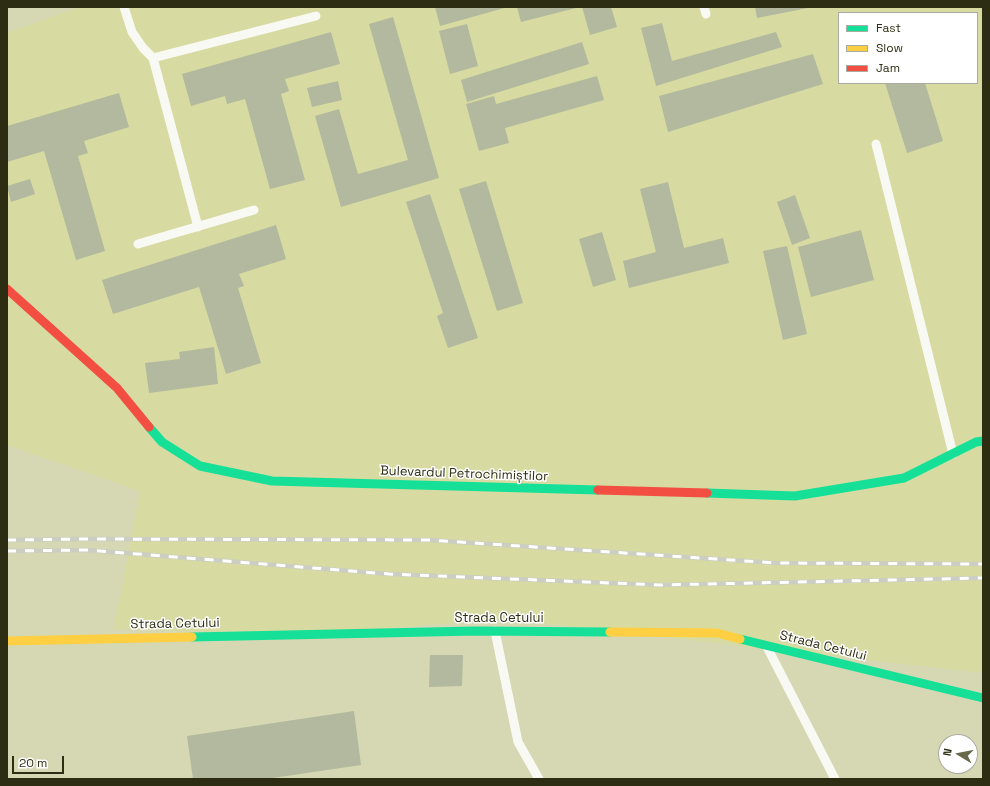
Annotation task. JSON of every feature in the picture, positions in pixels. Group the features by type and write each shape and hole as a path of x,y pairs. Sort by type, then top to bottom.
{"street":[{"name":"Bulevardul Petrochimiștilor","path":"7,289 117,388 162,442 200,466 272,481 795,496 904,478 976,442 983,441"},
{"name":"Strada Cetului","path":"7,641 495,631 717,633 983,698"}],"lane":[{"path":"124,7 132,32 143,48 153,58 198,227"},
{"path":"153,58 316,16"},
{"path":"876,144 953,454"},
{"path":"138,244 254,210"},
{"path":"495,631 518,742 539,779"},
{"path":"766,645 835,779"}],"shaded area":[{"path":"80,7 983,7 983,673 503,619 316,634 114,629 140,491 7,445 7,33"}],"building":[{"path":"435,7 508,7 440,26"},
{"path":"517,7 576,7 576,8 521,22"},
{"path":"582,7 611,7 617,27 590,35"},
{"path":"755,7 808,7 808,8 757,18"},
{"path":"393,17 439,178 341,207 315,116 339,109 358,174 408,160 369,24"},
{"path":"662,23 672,61 776,32 782,47 656,86 641,28"},
{"path":"467,24 478,66 450,74 439,31"},
{"path":"331,32 340,64 285,79 289,91 281,94 305,180 270,189 245,99 227,104 225,96 191,106 182,74"},
{"path":"582,42 589,64 467,102 461,80"},
{"path":"813,54 823,84 668,132 659,96"},
{"path":"597,76 604,100 505,128 509,143 479,151 466,104 494,96 496,104"},
{"path":"338,81 342,100 312,107 307,88"},
{"path":"885,84 925,84 943,141 907,153"},
{"path":"119,93 129,127 84,141 88,153 78,156 105,251 76,260 44,151 7,162 7,126"},
{"path":"30,179 35,194 11,202 7,186"},
{"path":"486,181 523,303 497,311 459,189"},
{"path":"668,182 684,248 723,238 729,263 629,288 623,261 656,252 640,189"},
{"path":"430,194 478,338 448,348 437,316 443,313 406,202"},
{"path":"795,195 810,238 792,245 777,202"},
{"path":"276,225 286,259 239,274 244,286 238,288 261,363 226,374 199,287 113,314 102,280"},
{"path":"861,230 874,280 811,297 798,247"},
{"path":"602,232 616,280 593,287 579,239"},
{"path":"787,246 807,334 783,340 763,251"},
{"path":"214,347 218,384 149,393 145,363 180,359 179,352"},
{"path":"430,655 463,655 462,686 429,687"},
{"path":"354,711 361,765 266,779 193,779 187,736"}],"railway":[{"path":"7,540 429,540 776,563 983,564"},
{"path":"7,551 87,550 389,574 661,585 983,578"}],"traffic: fast":[{"path":"149,427 162,442 200,466 272,481 598,490"},
{"path":"707,493 795,496 904,478 976,442 983,441"},
{"path":"192,637 475,631 610,632"},
{"path":"740,639 983,698"}],"traffic: slow":[{"path":"610,632 717,633 740,639"},
{"path":"7,641 192,637"}],"traffic: jam":[{"path":"7,289 117,388 149,427"},
{"path":"598,490 707,493"}]}
